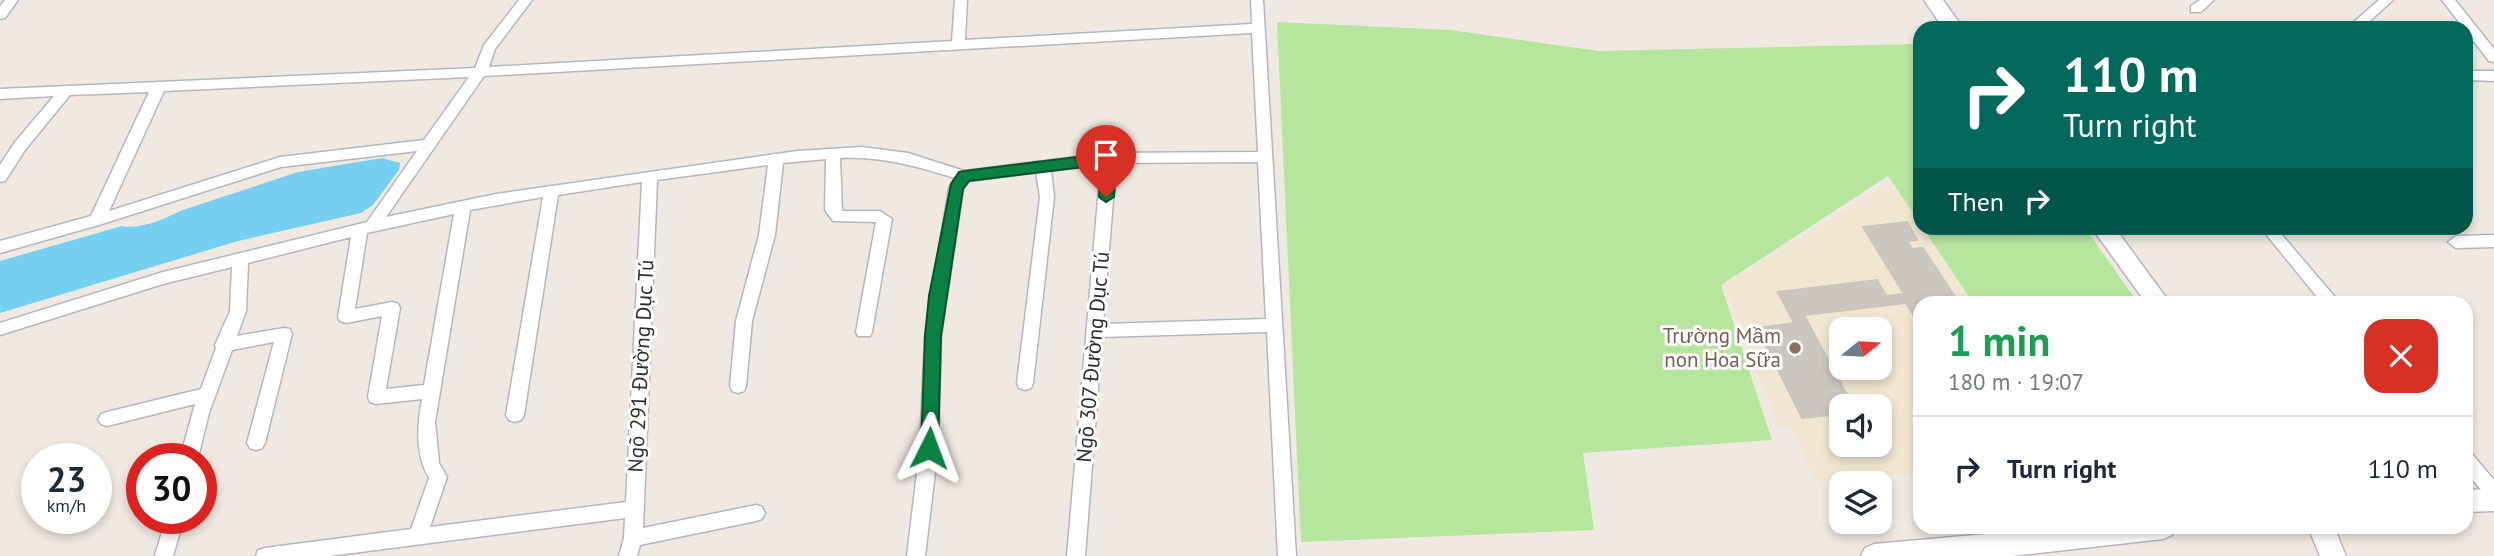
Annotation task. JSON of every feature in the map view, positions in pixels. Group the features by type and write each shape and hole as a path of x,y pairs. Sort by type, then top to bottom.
{"street":[{"path":"0,15 12,0"},
{"path":"430,391 376,397 392,308 346,317 366,228 480,72 489,48 526,0"},
{"path":"958,45 961,0"},
{"path":"1257,0 1287,556"},
{"path":"1933,0 1949,21"},
{"path":"2196,9 2208,0"},
{"path":"2362,21 2387,0"},
{"path":"2448,0 2465,21"},
{"path":"0,94 480,72 1258,28"},
{"path":"2473,32 2494,58"},
{"path":"2473,76 2494,76"},
{"path":"97,220 159,86"},
{"path":"0,177 20,146 66,91"},
{"path":"0,247 97,220 280,162 428,145"},
{"path":"0,329 163,278 366,228 463,206 650,176 776,159 862,152 908,158 964,176 1109,159 1264,157"},
{"path":"833,154 833,211 838,217 880,216 884,219 864,332"},
{"path":"738,386 744,321 767,235 776,159"},
{"name":"Ngõ 307 Đường Dục Tú","path":"1076,556 1109,159"},
{"path":"1025,383 1046,209 1043,166"},
{"name":"Ngõ 291 Đường Dục Tú","path":"630,547 650,176"},
{"path":"916,556 929,448 937,296 956,188 964,176"},
{"path":"515,415 551,191"},
{"path":"417,538 438,477 430,464 426,422 463,206"},
{"path":"2108,235 2154,296"},
{"path":"2274,235 2326,296"},
{"path":"2455,242 2494,241"},
{"path":"193,443 223,345 238,311 240,259"},
{"path":"1095,331 1274,325"},
{"path":"223,345 284,334 256,443"},
{"path":"107,419 207,394"},
{"path":"2473,467 2494,492"},
{"path":"2473,501 2494,500"},
{"path":"265,556 634,509"},
{"path":"630,547 756,513"},
{"path":"164,556 170,534"},
{"path":"1874,556 1972,552 2110,534"},
{"path":"2324,534 2333,556"}],"shaded area":[{"name":"Trường Mầm non Hoa Sữa","path":"1893,180 1913,211 1913,235 1928,235 1967,296 1913,296 1913,473 1892,475 1892,471 1829,471 1829,480 1815,481 1792,428 1780,429 1724,285"}],"green space":[{"path":"1277,22 1450,30 1599,51 1913,44 1913,213 1888,176 1721,285 1772,440 1583,453 1594,530 1301,542"},
{"path":"1928,235 2090,235 2133,296 1968,296"}],"water":[{"path":"382,158 400,163 399,170 373,205 361,213 238,241 0,313 0,261 122,226 152,223 298,172"}],"building":[{"path":"1907,222 1917,240 1907,241 1912,249 1923,248 1954,296 1913,296 1913,314 1906,303 1804,315 1829,361 1829,380 1839,380 1847,394 1829,394 1829,415 1802,418 1757,328 1794,323 1778,292 1877,280 1886,296 1904,294 1863,227"}],"place":[{"name":"Trường Mầm non Hoa Sữa","path":"1795,348"}],"route":[{"path":"929,448 937,296 956,188 964,176 1109,159 1106,197"}]}
